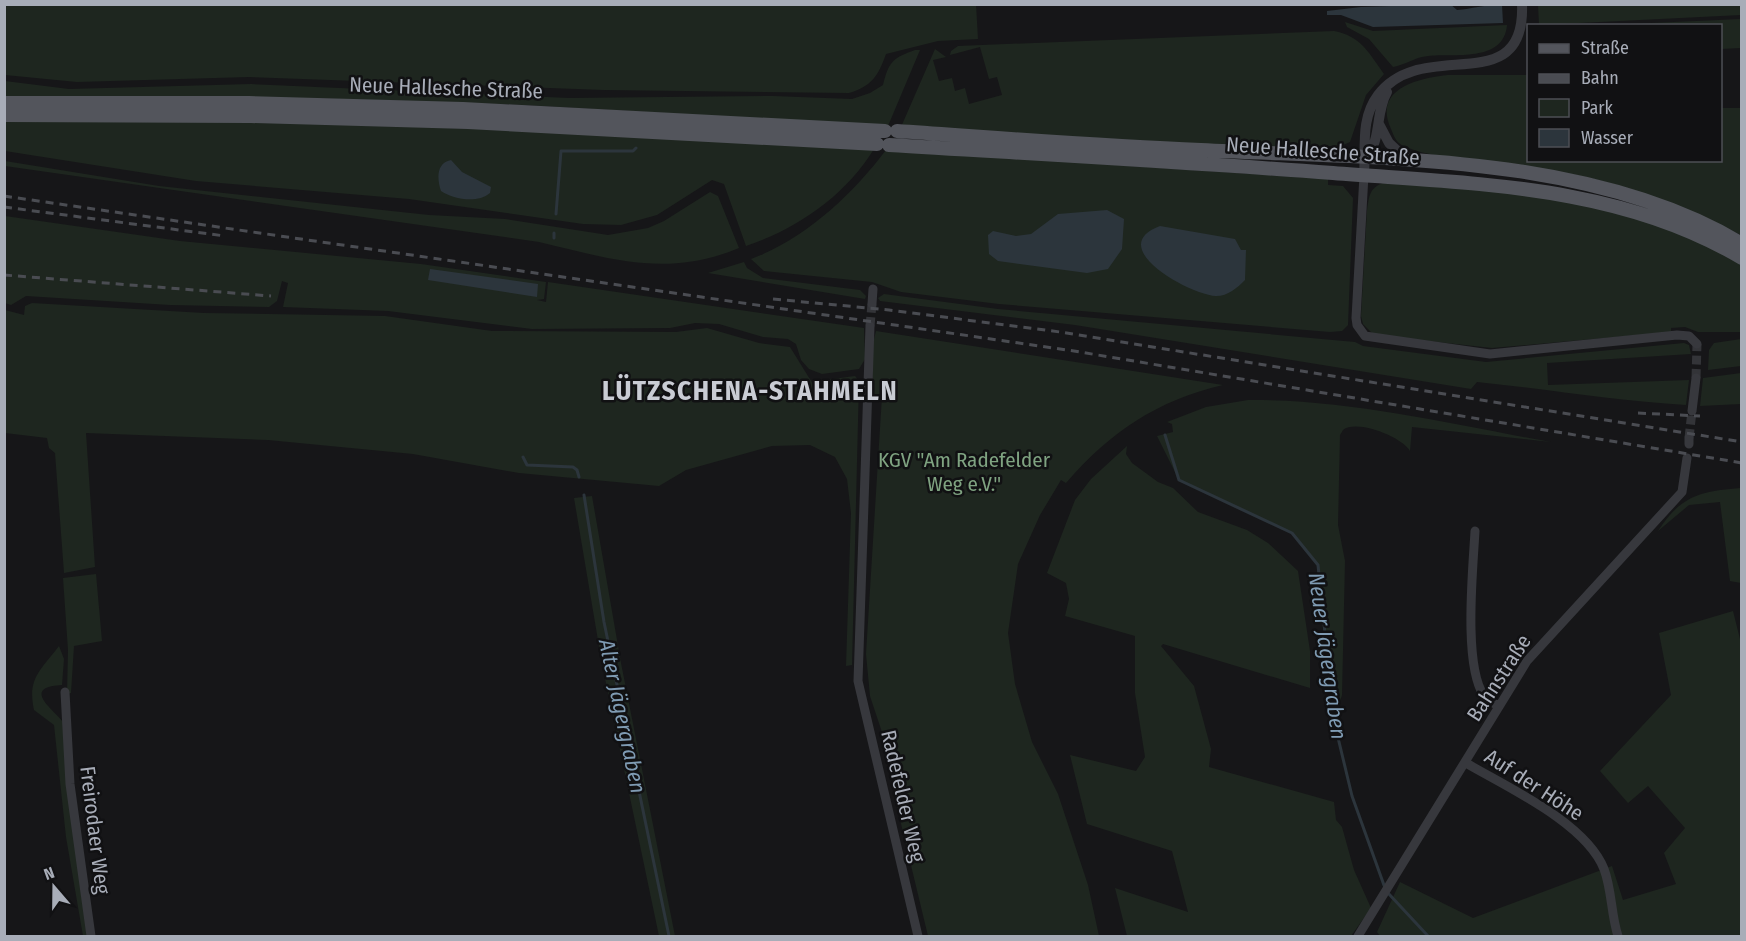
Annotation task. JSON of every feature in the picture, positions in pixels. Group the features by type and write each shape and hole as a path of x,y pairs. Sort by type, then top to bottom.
{"main road":[{"name":"Neue Hallesche Straße","path":"4,103 249,103 463,109 1408,161 1501,169 1581,183 1648,201 1712,226 1742,244"},
{"name":"Neue Hallesche Straße","path":"4,115 250,116 468,122 883,144 1511,186 1576,196 1662,220 1742,258"}],"street":[{"path":"1522,4 1521,34 1517,42 1506,53 1486,62 1416,68 1393,81 1378,96 1371,110 1363,138 1365,158 1356,318 1360,331 1371,339 1490,354 1677,335 1689,336 1697,344"},
{"path":"1365,158 1376,144 1383,99 1393,81"},
{"path":"1379,124 1389,143 1408,161"},
{"path":"872,304 873,289"},
{"name":"Radefelder Weg","path":"870,326 856,663 858,681 918,936"},
{"path":"1692,411 1696,378"},
{"name":"Bahnstraße","path":"1358,936 1392,884 1499,706 1540,645 1682,492 1687,458"},
{"path":"1475,531 1472,594 1476,673 1486,699 1499,706"},
{"name":"Freirodaer Weg","path":"64,692 71,794 91,936"},
{"name":"Auf der Höhe","path":"1466,763 1563,822 1593,850 1604,869 1618,936"}],"green space":[{"path":"976,4 978,39 938,41 886,54 873,79 863,87 849,93 604,90 249,77 77,82 5,75 5,5"},
{"path":"1538,5 1741,5 1741,15 1539,24"},
{"path":"1741,19 1741,48 1722,49 1722,24 1628,24"},
{"path":"1345,22 1373,31 1507,25 1504,37 1487,51 1476,54 1423,57 1393,67 1369,39 1347,27"},
{"path":"1334,31 1358,41 1369,52 1384,74 1366,95 1350,142 1341,146 1324,146 1323,151 901,127 935,49 946,57 933,60 939,81 952,78 955,91 965,88 969,104 1002,95 997,77 989,79 980,47 950,55 951,51 958,46"},
{"path":"915,50 920,50 888,126 524,105 308,98 5,97 5,81 69,89 251,84 569,98 773,96 852,99 870,93 883,85 893,61"},
{"path":"1448,75 1527,75 1527,162 1722,162 1722,108 1741,108 1741,235 1677,206 1612,184 1555,171 1429,154 1401,145 1391,129 1387,115 1388,104 1393,95 1402,88 1425,79"},
{"path":"4,121 262,122 511,130 874,149 849,182 818,209 783,230 746,246 724,184 712,180 657,215 621,225 583,224 409,199 196,181 5,151"},
{"path":"886,150 1328,179 1328,185 1343,186 1353,198 1348,325 1342,331 1330,332 999,304 901,292 872,282 764,271 751,259 790,240 826,214 873,167"},
{"path":"5,161 159,186 429,215 505,219 608,235 648,228 664,221 710,192 718,196 739,248 688,262 639,263 539,242 5,166"},
{"path":"1383,183 1492,189 1557,196 1629,214 1675,231 1741,264 1741,332 1698,332 1685,327 1671,328 1671,332 1492,348 1374,335 1363,324 1361,316 1367,211 1372,190"},
{"path":"5,216 180,241 421,264 546,282 544,299 537,300 546,302 548,282 864,328 865,359 859,369 822,374 809,369 801,360 796,344 788,339 763,337 719,324 695,323 670,328 532,329 388,311 283,307 288,283 282,281 277,301 269,307 170,305 26,296 11,305 5,303"},
{"path":"744,262 747,268 763,278 860,290 866,296 865,299 708,273"},
{"path":"884,294 998,309 1355,342 1363,346 1486,362 1684,343 1689,345 1691,354 1547,363 1548,385 1689,380 1686,405 1477,382 1471,389 1075,325 880,301 878,298"},
{"path":"32,303 204,313 385,316 492,331 676,332 707,328 759,343 790,347 816,389 825,380 855,376 859,381 852,665 846,666 851,513 847,479 835,457 810,445 772,446 686,470 659,486 519,473 413,454 268,440 86,433 95,567 64,573 55,453 49,448 47,438 5,433 5,310 24,315 25,306"},
{"name":"KGV \"Am Radefelder Weg e.V.\"","path":"876,331 1223,385 1199,391 1156,409 1100,448 1066,483 1061,480 1040,515 1018,564 1008,633 1015,684 1032,742 1058,794 1088,885 1099,936 928,936 897,807 883,735 870,696 866,654 882,396 872,398 873,343"},
{"path":"1741,339 1741,366 1708,370 1709,350 1714,343"},
{"path":"1741,373 1741,404 1700,406 1703,378"},
{"path":"1248,400 1362,408 1551,442 1412,427 1410,451 1398,440 1379,431 1358,427 1343,430 1340,435 1338,525 1345,561 1342,695 1334,721 1318,565 1292,533 1179,480 1157,436 1173,432 1172,424 1167,422 1206,407"},
{"path":"1127,446 1126,454 1132,463 1158,482 1173,488 1198,512 1247,530 1268,543 1298,571 1310,651 1310,688 1163,644 1161,646 1194,686 1211,749 1209,767 1334,802 1336,820 1342,827 1354,870 1371,908 1351,936 1127,936 1115,888 1188,912 1172,851 1087,824 1070,755 1136,771 1145,757 1135,693 1135,636 1065,616 1069,599 1066,583 1047,573 1075,500 1091,479"},
{"path":"1742,488 1741,583 1730,581 1720,502 1689,505 1658,531 1684,502 1704,493"},
{"path":"592,496 621,663 675,936 659,936 602,664 574,498"},
{"path":"96,574 102,641 74,646 71,693 67,694 68,650 63,578"},
{"path":"1733,611 1742,647 1741,936 1380,936 1377,932 1400,882 1473,918 1612,866 1623,900 1676,884 1664,853 1685,828 1648,786 1628,803 1600,771 1671,695 1659,633"},
{"path":"59,646 64,659 62,685 43,690 41,694 43,700 63,722 88,936 83,936 66,837 54,725 34,710 32,699 32,690 37,675"}],"water":[{"path":"1450,4 1457,10 1502,5 1503,23 1373,27 1341,15 1327,15 1327,11 1361,7"},
{"path":"451,160 462,172 491,187 490,193 479,198 465,199 441,191 438,177 440,168"},
{"path":"1107,210 1124,219 1122,249 1108,269 1087,273 998,261 989,254 988,235 993,231 1016,236 1031,234 1058,214"},
{"path":"1160,226 1235,239 1241,250 1246,250 1245,280 1228,293 1216,296 1188,288 1172,279 1157,269 1146,257 1141,246 1145,235"},
{"path":"430,269 538,284 537,297 428,280"}],"waterway":[{"name":"Alter Jägergraben","path":"556,214 561,151 633,151 636,148"},
{"name":"Alter Jägergraben","path":"554,233 554,238"},
{"name":"Neuer Jägergraben","path":"1165,435 1179,480 1292,533 1318,565 1334,721 1352,796 1385,888"},
{"name":"Alter Jägergraben","path":"523,457 527,465 573,467 577,470 579,477"},
{"name":"Alter Jägergraben","path":"584,495 604,622 669,936"},
{"name":"Neuer Jägergraben","path":"1388,893 1428,936"}],"tunnel":[{"path":"870,326 872,304"},
{"path":"1696,378 1697,344"},
{"path":"1689,438 1692,411"}],"railway":[{"path":"4,196 1074,351 1742,463"},
{"path":"4,207 225,236"},
{"path":"4,275 271,296"},
{"path":"773,299 889,310 1060,332 1742,442"},
{"path":"1638,413 1700,416"}],"district":[{"name":"LÜTZSCHENA-STAHMELN","path":"750,391"}]}
